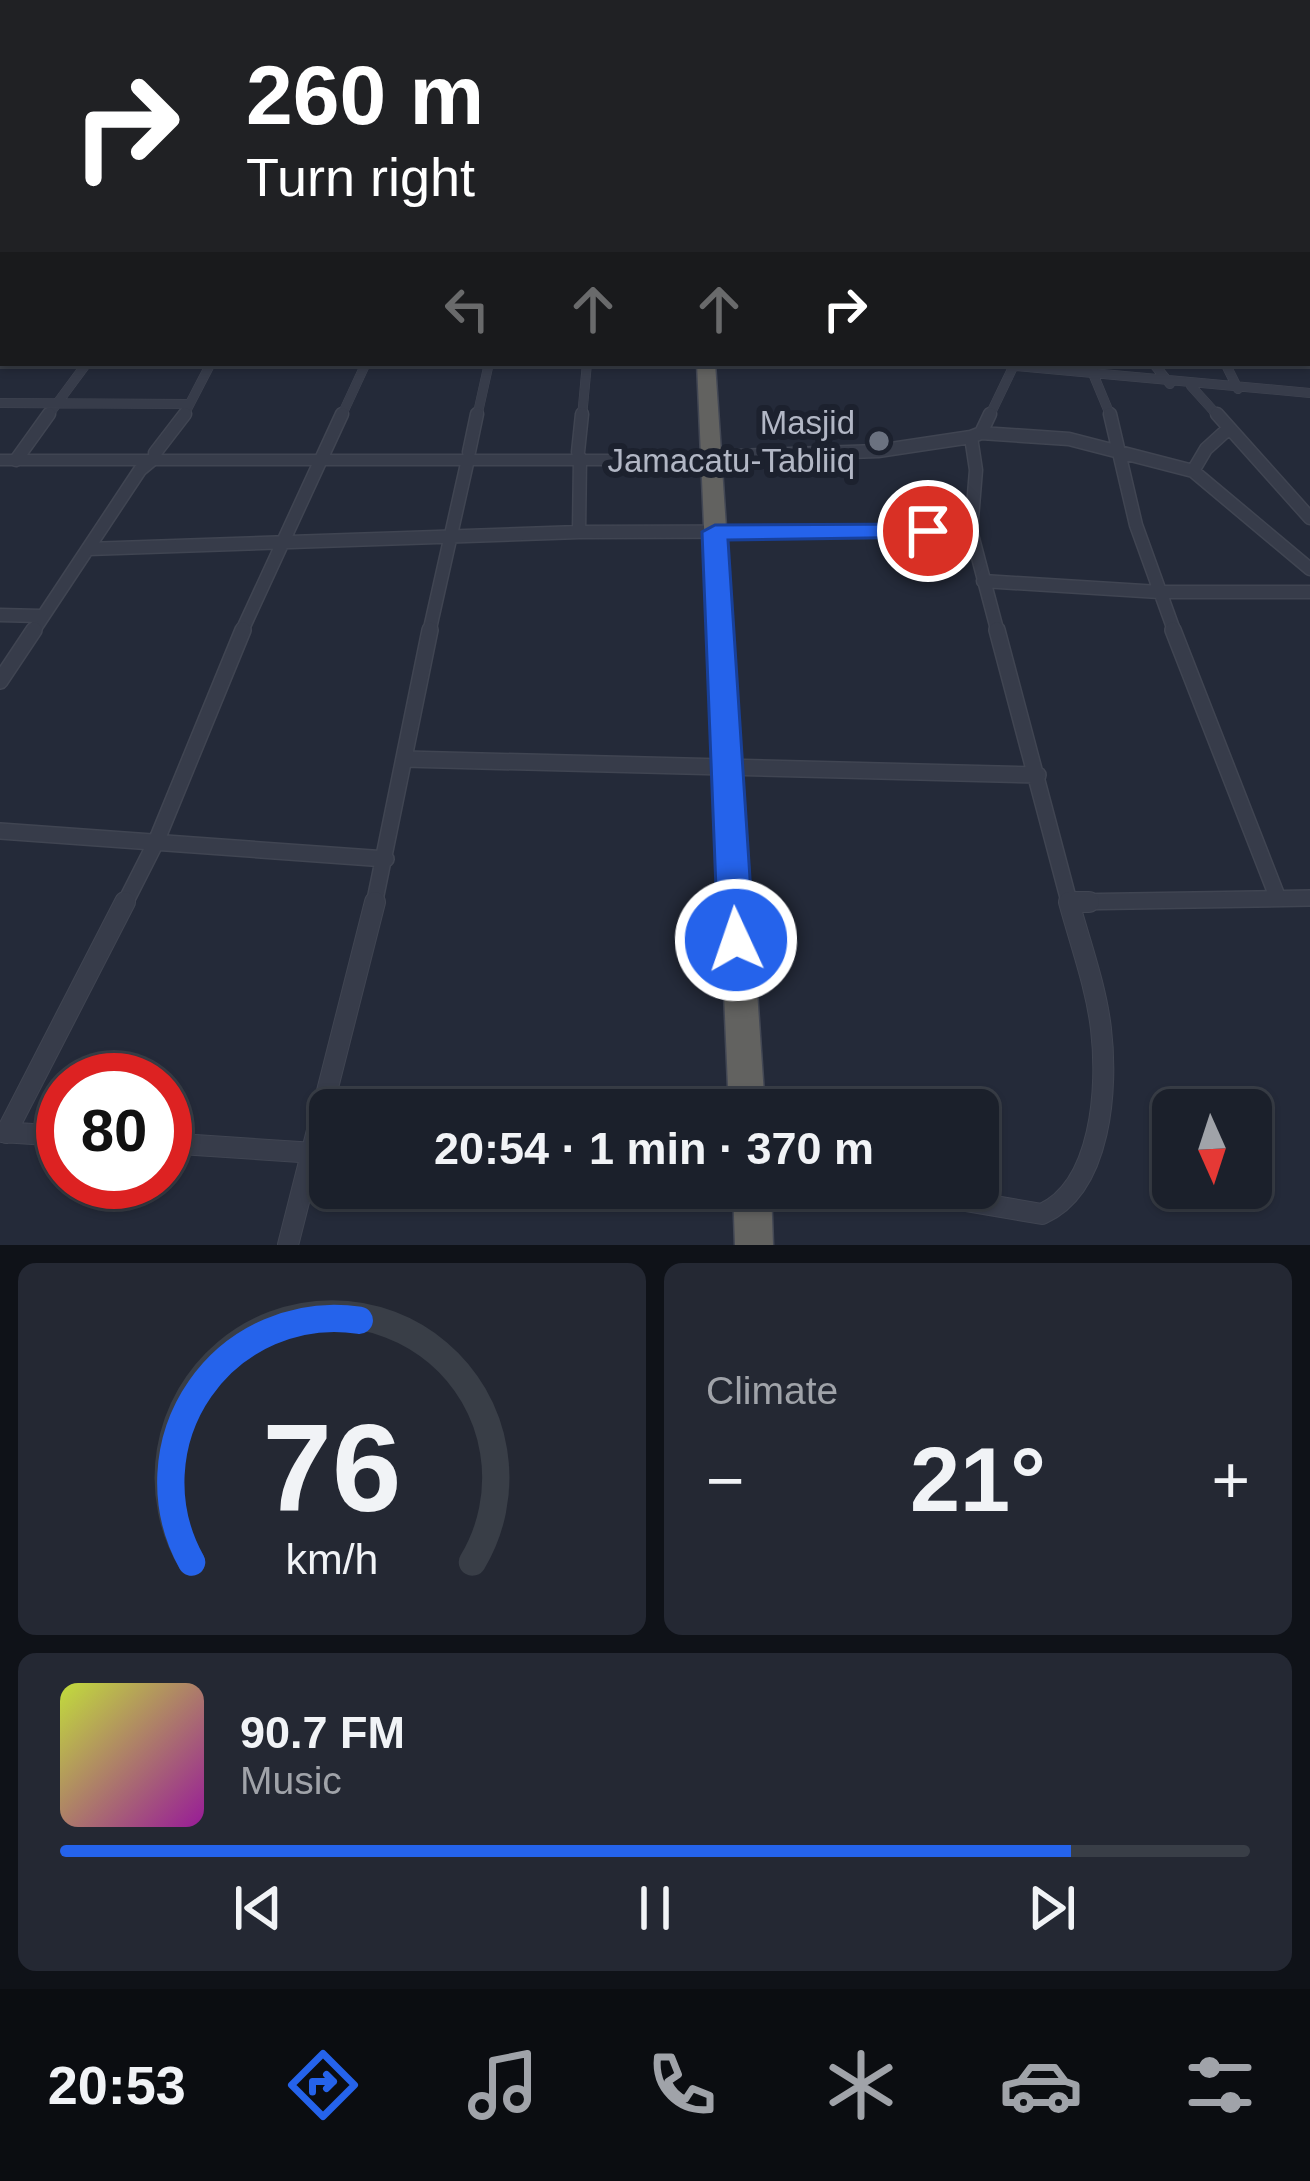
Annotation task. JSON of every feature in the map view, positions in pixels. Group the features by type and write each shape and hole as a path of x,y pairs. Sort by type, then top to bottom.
{"highway":[{"path":"706,366 746,1089"},
{"path":"753,1209 754,1245"}],"street":[{"path":"9,457 58,404 85,366"},
{"path":"0,681 40,616 176,431 210,366"},
{"path":"36,1134 3,1132 156,842 283,540 326,457 365,366"},
{"path":"334,1089 386,859 448,536 488,366"},
{"path":"579,532 587,366"},
{"path":"999,1207 1042,1214 1065,1203 1075,1188 1088,1151 1105,1039 971,531 976,435 1014,366"},
{"path":"1022,366 1310,394"},
{"path":"1156,366 1171,384"},
{"path":"1227,366 1238,389"},
{"path":"1094,376 1116,426 1121,479 1159,592 1276,896"},
{"path":"1191,386 1310,518"},
{"path":"0,403 189,404"},
{"path":"1193,471 1206,449 1228,429"},
{"path":"9,457 708,456 878,451 976,435 1069,439 1193,471 1310,568"},
{"path":"88,549 579,532 971,531"},
{"path":"983,581 1159,592 1310,592"},
{"path":"0,615 40,616"},
{"path":"405,759 1038,776"},
{"path":"0,831 386,859"},
{"path":"1070,902 1310,898"},
{"path":"192,1145 309,1152"},
{"path":"288,1245 309,1185"}],"place":[{"name":"Masjid Jamacatu-Tabliiq","path":"879,441"}],"route":[{"path":"736,940 715,532 928,531"}]}
